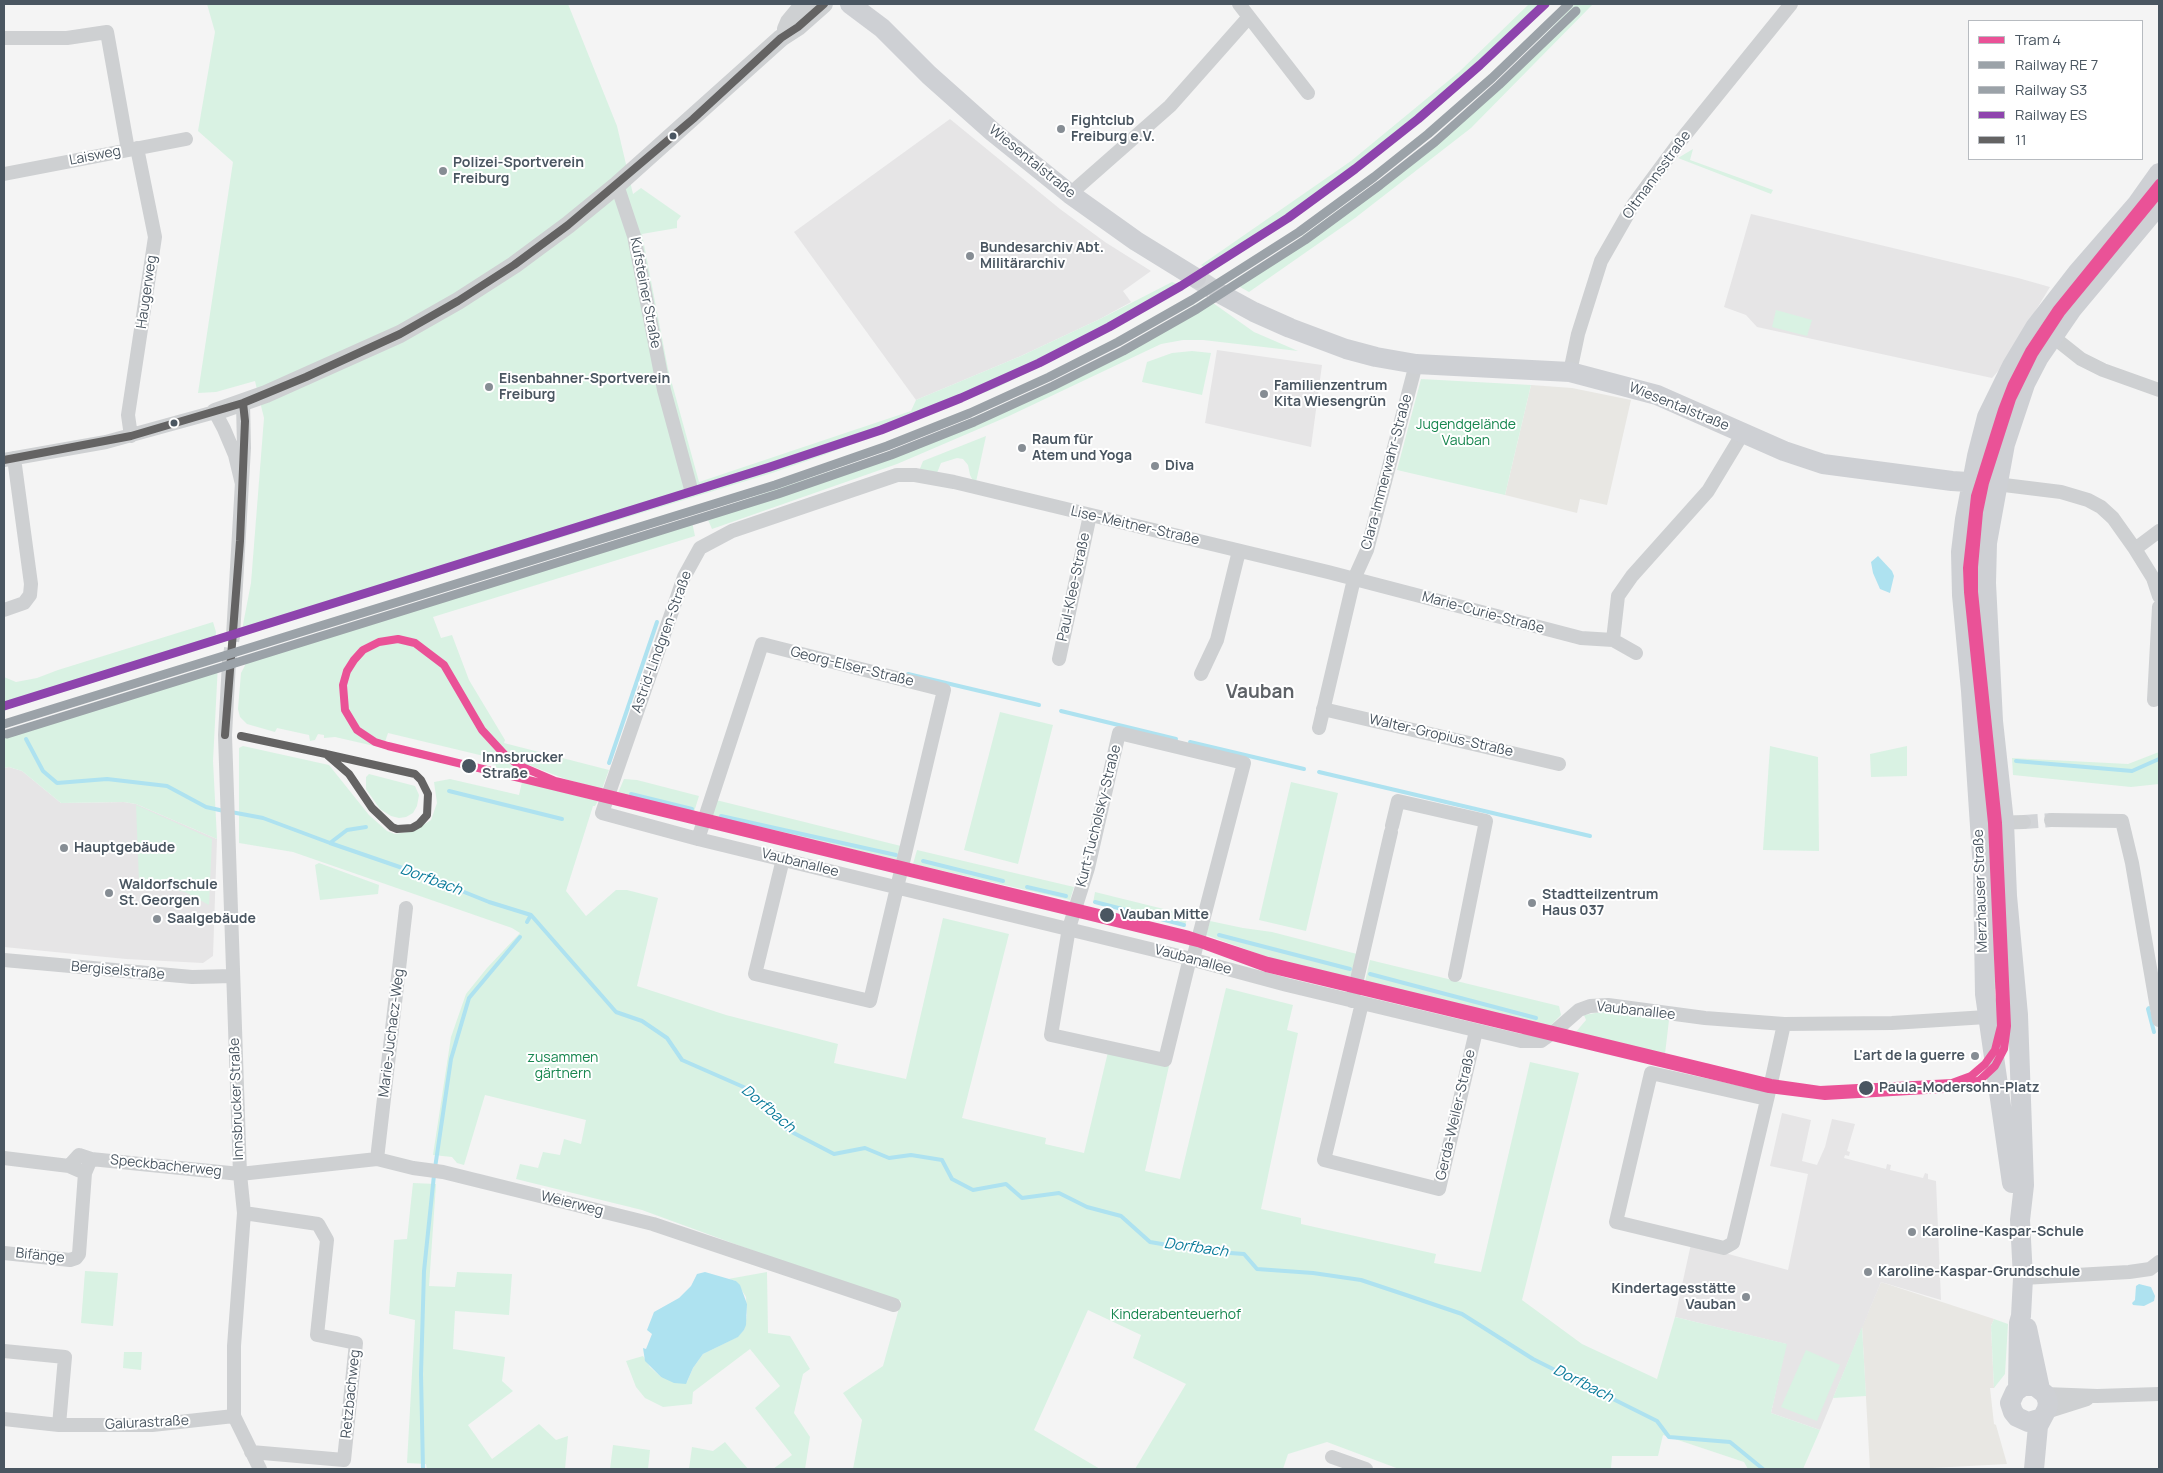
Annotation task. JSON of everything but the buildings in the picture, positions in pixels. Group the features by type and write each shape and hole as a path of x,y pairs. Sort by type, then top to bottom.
{"main road":[{"name":"Wiesentalstraße","path":"850,4 882,28 929,75 993,132 1070,194 1136,241 1196,278"},
{"name":"Wiesentalstraße","path":"866,4 882,28"},
{"name":"Merzhauser Straße","path":"2022,1320 2023,1278 2020,1220 2024,1185 2018,1014 2008,896 1998,823 1986,583 1987,543 1993,507 1982,483 1987,417 2008,372 2036,326 2078,272 2137,204 2159,173"},
{"name":"Merzhauser Straße","path":"2020,1220 2013,1189 1985,994 1985,916 1972,700 1961,567 1965,519 1982,483 2005,444 2016,404 2028,377 2052,336 2072,309 2159,205"},
{"name":"Wiesentalstraße","path":"1219,293 1263,316 1336,346 1376,357 1416,364 1570,372 1657,395 1784,451 1823,464 1982,483"},
{"path":"1977,799 1998,823 1981,848"},
{"path":"2000,1098 2012,1107 2021,1122"},
{"path":"2018,1389 2022,1320"},
{"path":"2022,1320 2043,1403 2036,1439 2034,1469"},
{"path":"2028,1469 2017,1418 2012,1412 2010,1403 2012,1396 2018,1389 2032,1385 2043,1403"},
{"path":"2017,1418 2028,1422 2043,1403"}],"street":[{"path":"781,38 789,22 804,4"},
{"path":"4,610 24,603 30,595 31,584 9,459 131,436 215,412 243,403 400,334 458,301 560,231 617,185 781,38 798,28 824,4"},
{"path":"1239,4 1308,93"},
{"name":"Oltmannsstraße","path":"1570,372 1578,334 1601,261 1632,205 1681,140 1791,4"},
{"path":"1070,194 1170,106 1248,18"},
{"name":"Haugerweg","path":"4,38 67,38 107,32 132,149 155,237 128,416 131,436"},
{"name":"Laisweg","path":"4,174 186,139"},
{"name":"Kufsteiner Straße","path":"617,185 634,236 664,390 691,489"},
{"path":"2052,336 2081,359 2103,370 2159,389"},
{"name":"Clara-Immerwahr-Straße","path":"1354,579 1367,550 1416,364"},
{"path":"233,636 245,422 243,403"},
{"path":"215,412 235,455 242,484"},
{"path":"1614,640 1618,596 1632,576 1708,491 1743,433"},
{"name":"Astrid-Lindgren-Straße","path":"602,813 684,577 700,548 732,531 897,475 915,475"},
{"name":"Lise-Meitner-Straße","path":"915,475 954,482 1354,579"},
{"path":"1982,483 2061,492 2088,500 2113,518 2153,578 2159,596"},
{"name":"Paul-Klee-Straße","path":"1059,658 1090,515"},
{"path":"2135,549 2159,531"},
{"path":"1201,674 1217,640 1239,551"},
{"path":"1319,728 1354,579"},
{"name":"Marie-Curie-Straße","path":"1354,579 1581,638 1614,640 1636,653"},
{"path":"2154,700 2159,607"},
{"name":"Georg-Elser-Straße","path":"698,839 762,644 944,690 898,888"},
{"name":"Innsbrucker Straße","path":"229,662 225,735 240,1174 244,1213 234,1346 234,1416 260,1469"},
{"name":"Walter-Gropius-Straße","path":"1323,709 1559,764"},
{"name":"Kurt-Tucholsky-Straße","path":"1069,928 1088,868 1119,733 1244,763 1192,959"},
{"path":"1357,1002 1398,801 1486,821 1455,975"},
{"name":"Vaubanallee","path":"602,813 698,839 1069,928 1287,985 1521,1041 1542,1041 1555,1032 1578,1010 1590,1006 1608,1005 1705,1018 1784,1024 1892,1023 2018,1014"},
{"path":"2051,820 2122,821 2132,865 2159,1020"},
{"path":"1998,823 2024,822"},
{"path":"782,859 755,974 870,1001 898,888"},
{"name":"Marie-Juchacz-Weg","path":"377,1159 406,908"},
{"path":"1069,928 1051,1034 1165,1060 1192,959"},
{"name":"Bergiselstraße","path":"4,960 192,977 233,976"},
{"name":"Gerda-Weiler-Straße","path":"1357,1002 1324,1160 1439,1189 1476,1031"},
{"path":"1767,1099 1651,1073 1616,1222 1724,1248 1729,1247 1733,1243 1767,1099 1784,1024"},
{"name":"Speckbacherweg","path":"69,1166 79,1155 91,1159 240,1174"},
{"name":"Speckbacherweg","path":"4,1158 69,1166 85,1173"},
{"name":"Speckbacherweg","path":"76,1258 79,1254 85,1173 91,1159"},
{"name":"Weierweg","path":"240,1174 377,1159 413,1168 435,1171 653,1224 894,1305"},
{"name":"Retzbachweg","path":"244,1213 318,1224 327,1240 317,1335 356,1343 344,1460 252,1452"},
{"name":"Bifänge","path":"4,1253 70,1260 76,1258"},
{"path":"2023,1278 2130,1272 2150,1268 2159,1262"},
{"path":"4,1351 65,1356 59,1425"},
{"path":"2043,1403 2097,1396 2159,1394"},
{"name":"Galurastraße","path":"4,1419 59,1425 152,1425 234,1416"},
{"path":"1332,1457 1366,1469"}],"shaded area":[{"name":"Bundesarchiv Abt. Militärarchiv","path":"950,119 1060,209 1105,242 1151,271 1123,291 1131,302 1100,319 1021,356 916,400 794,232"},
{"path":"1751,214 2050,287 2000,369 1992,378 1757,327 1746,315 1724,307"},
{"name":"Familienzentrum Kita Wiesengrün","path":"1217,350 1322,365 1311,447 1205,423"},
{"path":"1531,385 1572,388 1631,400 1607,505 1580,499 1577,513 1505,495"},
{"name":"Waldorfschule St. Georgen","path":"9,767 22,771 61,803 124,802 136,804 217,839 213,956 203,963 126,959 4,947 4,768"},
{"name":"Karoline-Kaspar-Grundschule","path":"1782,1113 1811,1120 1802,1161 1817,1165 1825,1147 1832,1119 1855,1124 1847,1151 1850,1152 1849,1156 1845,1155 1844,1158 1886,1169 1887,1164 1891,1165 1890,1170 1923,1178 1925,1173 1928,1174 1928,1179 1936,1181 1941,1300 1881,1282 1820,1430 1771,1413 1786,1344 1675,1317 1691,1244 1788,1270 1808,1174 1770,1166"},
{"path":"1881,1282 1994,1319 1991,1326 1994,1388 1990,1388 1994,1424 1996,1425 2007,1464 1913,1469 1870,1469 1862,1327"}],"green space":[{"path":"207,4 568,4 617,126 633,194 641,188 681,216 677,221 677,228 642,234 668,369 699,482 911,411 916,400 1021,356 1100,319 1172,282 1186,287 1098,338 996,388 824,455 772,473 331,608 269,626 255,628 241,635 251,583 264,418 255,381 216,392 198,393 233,162 198,131 215,32"},
{"path":"1529,4 1550,4 1483,68 1434,111 1283,224 1210,272 1201,265 1351,161 1459,72"},
{"path":"1575,4 1593,4 1471,128 1355,218 1249,292 1231,282 1282,251 1417,153 1497,83"},
{"path":"1693,149 1690,160 1773,190 1771,194 1678,158"},
{"path":"1206,298 1254,332 1298,351 1203,340 1183,340 1161,344 1009,416 897,464 712,529 705,513 885,453 949,428 1046,386 1130,344"},
{"path":"1776,310 1812,320 1807,336 1772,327"},
{"path":"1192,351 1211,353 1202,395 1142,382 1147,362 1172,353"},
{"name":"Jugendgelände Vauban","path":"1421,379 1531,385 1505,495 1397,470"},
{"path":"986,436 976,482 973,481 968,465 963,459 957,458 941,463 937,473 919,471 923,461"},
{"path":"1971,505 1983,507 1978,540 1978,604 1998,806 1987,806 1966,613"},
{"path":"691,517 695,536 433,617 441,638 452,635 469,680 505,740 504,743 609,770 602,789 568,780 529,765 523,778 494,771 496,765 488,763 488,757 388,733 383,748 335,737 324,738 324,735 318,734 315,740 310,741 309,735 277,728 275,732 247,724 240,717 238,709 241,673 251,654"},
{"path":"213,622 216,632 215,643 203,647 197,645 189,648 186,652 67,691 52,692 49,696 4,710 4,677 16,682 37,678"},
{"path":"218,664 213,761 217,839 136,804 124,802 61,803 22,771 9,767 4,768 4,732"},
{"path":"1000,712 1053,725 1018,864 964,850"},
{"path":"243,746 329,765 369,815 387,831 395,834 414,831 431,820 437,803 434,782 450,779 519,795 522,782 598,801 593,806 566,891 586,916 616,890 627,890 658,898 637,986 726,1015 838,1044 834,1063 906,1079 943,918 1009,934 962,1118 1046,1138 1045,1144 1084,1153 1108,1052 1169,1066 1145,1171 1180,1179 1226,988 1293,1005 1287,1030 1298,1033 1261,1209 1301,1218 1301,1224 1436,1254 1434,1263 1481,1272 1530,1062 1579,1073 1522,1300 1582,1344 1657,1379 1675,1317 1787,1344 1771,1413 1820,1430 1803,1469 1748,1469 1744,1462 1663,1435 1658,1456 1612,1456 1611,1469 1399,1469 1327,1442 1288,1454 1283,1469 1135,1469 1186,1384 1133,1358 1141,1335 1088,1310 1034,1430 1100,1469 853,1469 862,1420 843,1393 883,1366 901,1301 814,1273 642,1210 516,1179 520,1164 538,1168 543,1152 560,1155 564,1139 581,1144 586,1120 485,1095 464,1165 457,1163 452,1157 433,1155 451,1037 466,994 487,968 520,933 512,928 293,852 239,843 239,748"},
{"path":"1770,746 1818,757 1819,851 1763,850"},
{"path":"1907,746 1907,776 1871,777 1870,754"},
{"path":"2159,752 2159,784 2131,787 2013,775 2012,758 2128,764"},
{"path":"369,774 415,786 419,795 417,806 413,813 399,818 391,816 380,809 366,789 366,777"},
{"path":"624,779 637,780 699,796 694,812 618,793"},
{"path":"1291,782 1338,793 1306,931 1259,920"},
{"path":"716,800 901,846 898,860 710,816"},
{"path":"136,805 212,839 209,905 185,892 139,881"},
{"path":"2002,843 2013,988 1993,989 1990,845"},
{"path":"917,850 1074,887 1070,900 913,864"},
{"path":"319,863 379,885 378,894 320,900 315,865"},
{"path":"1095,892 1188,915 1185,926 1093,903"},
{"path":"1210,921 1272,932 1357,954 1350,978 1270,958 1206,935"},
{"path":"1370,960 1559,1006 1561,1015 1550,1026 1365,982"},
{"path":"1607,1011 1669,1020 1665,1054 1575,1033 1586,1020 1584,1015"},
{"path":"413,1183 436,1184 429,1286 455,1287 457,1272 512,1274 509,1315 455,1311 453,1349 505,1357 502,1381 513,1391 468,1425 492,1459 539,1424 556,1440 568,1436 565,1469 427,1469 426,1464 407,1463 415,1320 389,1314 394,1240 407,1239"},
{"path":"85,1271 118,1273 113,1326 81,1323"},
{"path":"767,1272 768,1333 790,1336 810,1369 803,1374 794,1413 810,1437 805,1469 773,1469 792,1455 755,1408 780,1386 750,1349 693,1392 692,1404 663,1407 645,1398 636,1387 626,1361 643,1356 650,1367 661,1377 687,1382 693,1368 703,1354 737,1337 744,1330 747,1315 746,1297 736,1281 728,1279"},
{"path":"1994,1319 2008,1324 2005,1374 1994,1388 1991,1326"},
{"path":"1862,1327 1866,1396 1833,1398"},
{"path":"1806,1350 1840,1365 1817,1421 1781,1407"},
{"path":"124,1352 142,1352 141,1370 123,1368"},
{"path":"725,1442 748,1469 689,1469 692,1447 713,1451"},
{"path":"613,1445 650,1450 648,1469 610,1469"}],"water":[{"path":"1878,556 1892,571 1894,576 1890,593 1880,589 1873,573 1871,562"},
{"path":"705,1272 736,1281 740,1285 747,1304 746,1325 738,1337 703,1354 693,1368 686,1384 674,1383 661,1377 645,1361 643,1348 646,1349 652,1334 647,1330 654,1312 679,1298 691,1286 697,1274"},
{"path":"2139,1284 2151,1287 2155,1296 2154,1301 2144,1306 2133,1305 2136,1286"}],"waterway":[{"path":"609,763 657,622"},
{"path":"908,674 1039,705"},
{"path":"1061,711 1176,739"},
{"name":"Dorfbach","path":"26,739 43,771 57,783 107,779 167,786 206,807 224,811"},
{"path":"1190,742 1304,769"},
{"path":"2016,761 2132,771 2159,759"},
{"path":"1319,772 1590,836"},
{"path":"449,791 562,819"},
{"path":"631,794 692,809"},
{"name":"Dorfbach","path":"231,812 263,818 417,873 489,902 531,915 616,1012 642,1021 667,1038 682,1060 748,1089 786,1129 834,1154 865,1148 889,1158 911,1155 942,1160 952,1179 973,1190 1006,1184 1022,1198 1059,1193 1087,1207 1121,1216 1150,1242 1203,1251 1244,1254 1257,1269 1313,1273 1361,1280 1406,1295 1462,1314 1533,1359 1657,1421 1669,1437 1730,1442 1763,1469"},
{"path":"721,816 896,855"},
{"path":"330,843 347,830 366,827"},
{"path":"923,861 1003,881"},
{"path":"1027,887 1066,896"},
{"path":"1095,902 1184,925"},
{"name":"Dorfbach","path":"527,922 531,915"},
{"path":"1219,935 1350,969"},
{"path":"435,1168 451,1059 469,998 520,937"},
{"path":"1370,974 1536,1018"},
{"path":"2149,1008 2154,1032"},
{"path":"423,1469 421,1374 424,1271 434,1175"}],"tunnel":[{"path":"1196,278 1219,293"},
{"path":"229,662 233,636"},
{"path":"2024,822 2051,820"}],"tram line":[{"name":"4","path":"2159,183 2057,309 2029,351 2012,384 2002,410 1975,496 1967,568 1968,592 1992,823 2001,1026 1995,1050 1985,1064 1971,1076 1952,1083 1820,1090 1771,1083 1268,961 1189,935 555,781 520,766 505,755 482,730 444,665 415,643 398,639 379,642 363,650 354,660 347,671 343,685 345,710 357,730 375,742 388,746 1166,935 1198,943 1266,968 1769,1089 1825,1096 1960,1088 1980,1080 1995,1066 2004,1049 2007,1026 1998,823 1974,592 1974,567 1979,512 1985,483 2012,399 2034,354 2061,313 2159,194"}],"transit line":[{"name":"11","path":"4,460 131,436 243,403 306,377 400,334 458,301 514,265 568,225 693,119 781,38 798,27 824,4"},
{"path":"4,724 775,485 887,446 970,413 1049,377 1118,342 1192,300 1299,232 1374,177 1428,134 1492,78 1569,4"},
{"name":"11","path":"225,735 240,541 245,421 243,403"},
{"name":"11","path":"241,736 326,754"},
{"name":"11","path":"241,736 326,754"},
{"name":"11","path":"326,754 415,774 421,780 428,794 427,815 419,824 412,828 397,829 392,827 372,808 349,774 326,754"}],"rail line":[{"name":"ES","path":"4,706 770,467 881,430 961,398 1039,363 1109,327 1181,286 1288,218 1355,169 1418,119 1480,65 1545,4"},
{"name":"S3","path":"7,734 778,494 891,455 974,422 1053,386 1123,351 1197,309 1305,240 1435,142 1499,85 1576,11"}],"place":[{"name":"Fightclub Freiburg e.V.","path":"1061,129"},
{"name":"Polizei-Sportverein Freiburg","path":"443,171"},
{"name":"Bundesarchiv Abt. Militärarchiv","path":"970,256"},
{"name":"Eisenbahner-Sportverein Freiburg","path":"489,387"},
{"name":"Familienzentrum Kita Wiesengrün","path":"1264,394"},
{"name":"Raum für Atem und Yoga","path":"1022,448"},
{"name":"Diva","path":"1155,466"},
{"name":"Innsbrucker Straße","path":"469,766"},
{"name":"Hauptgebäude","path":"64,848"},
{"name":"Waldorfschule St. Georgen","path":"109,893"},
{"name":"Stadtteilzentrum Haus 037","path":"1532,903"},
{"name":"Vauban Mitte","path":"1107,915"},
{"name":"Saalgebäude","path":"157,919"},
{"name":"L'art de la guerre","path":"1975,1056"},
{"name":"Paula-Modersohn-Platz","path":"1866,1088"},
{"name":"Karoline-Kaspar-Schule","path":"1912,1232"},
{"name":"Karoline-Kaspar-Grundschule","path":"1868,1272"},
{"name":"Kindertagesstätte Vauban","path":"1746,1297"}],"district":[{"name":"Vauban","path":"1260,693"}],"park label":[{"name":"zusammen gärtnern","path":"563,1066"},
{"name":"Kinderabenteuerhof","path":"1176,1315"}]}
